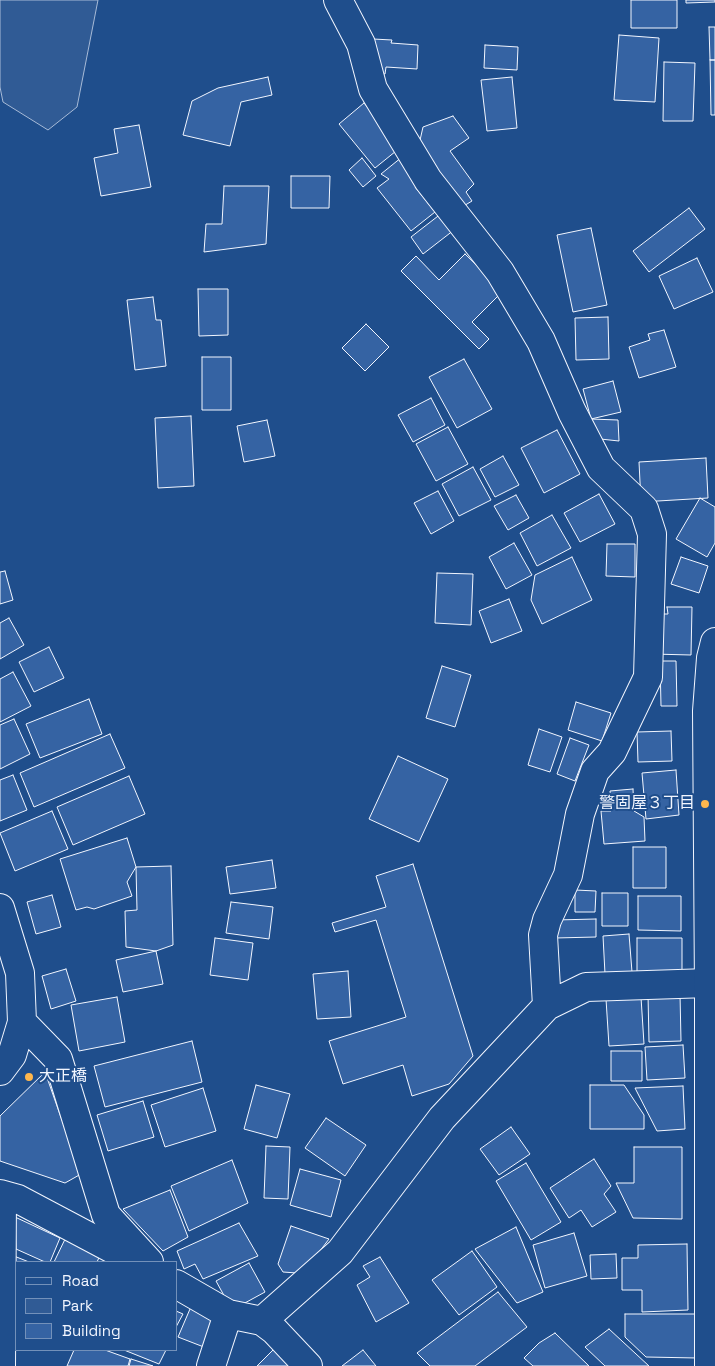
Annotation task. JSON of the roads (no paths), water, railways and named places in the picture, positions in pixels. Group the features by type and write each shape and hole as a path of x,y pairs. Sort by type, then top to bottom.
{"main road":[{"path":"338,0 360,44 373,89 428,180 500,272 541,341 572,412 600,468 644,509 652,534 648,677 612,752 595,771 580,814 568,875 547,920 543,935 547,1006"},
{"path":"709,1366 712,1297 711,990 707,711 711,658 715,642"},
{"path":"0,908 20,974 22,1022 12,1055 0,1071"},
{"path":"262,1322 340,1252 442,1118 547,1006 586,987 711,990"},
{"path":"22,1022 58,1059 106,1215 148,1261"},
{"path":"1,1366 1,1195 18,1199 135,1261"},
{"path":"178,1285 228,1314 262,1322 274,1330 308,1366"},
{"path":"211,1366 228,1314"}],"place":[{"name":"警固屋３丁目","path":"705,804"},
{"name":"大正橋","path":"29,1077"}]}
